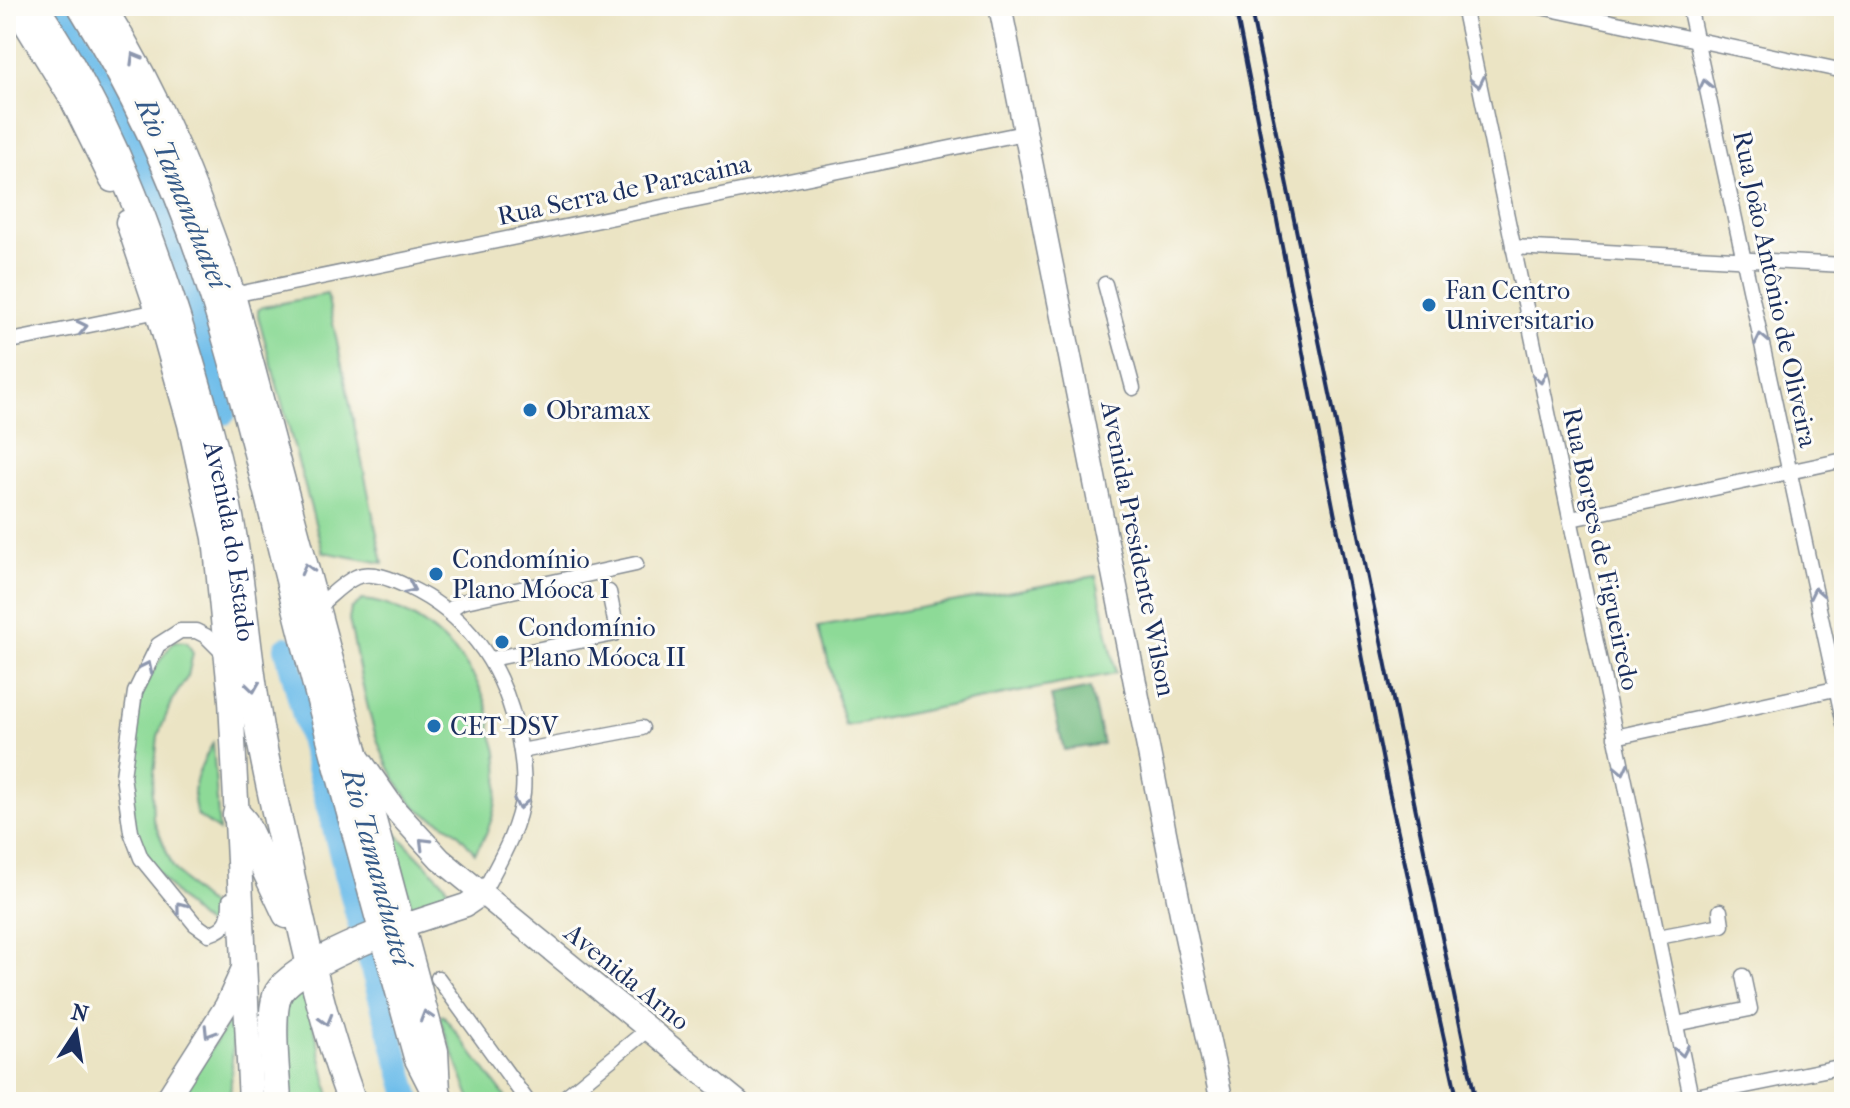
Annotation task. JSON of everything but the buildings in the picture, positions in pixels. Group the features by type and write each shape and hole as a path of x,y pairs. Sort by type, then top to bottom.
{"highway":[{"name":"Avenida do Estado","path":"34,6 68,57 142,213 196,384 229,516 260,737 310,966 352,1102"},
{"name":"Avenida do Estado","path":"82,6 144,121 205,267 259,458 322,706 393,929 418,1057 441,1098"},
{"path":"237,815 244,823 291,922 303,933"},
{"path":"277,1102 274,1018 276,998 287,981 310,966 393,929"},
{"path":"341,1074 346,1102"}],"main road":[{"name":"Avenida do Estado","path":"15,6 72,99 105,165 132,231 158,311 206,488 215,538 227,657 250,1045"},
{"name":"Avenida do Estado","path":"103,6 136,58 160,105 202,206 233,295 356,752 393,929"},
{"path":"240,1102 250,1045"},
{"path":"250,1045 251,1102"}],"street":[{"name":"Avenida Presidente Wilson","path":"1000,6 1180,907 1222,1102"},
{"name":"Rua Borges de Figueiredo","path":"1463,6 1691,1100"},
{"path":"1536,6 1844,71"},
{"name":"Rua João Antônio de Oliveira","path":"1689,6 1840,687 1844,724"},
{"name":"Rua Serra de Paracaina","path":"233,295 1024,133"},
{"path":"1513,247 1844,265"},
{"path":"1105,284 1133,388"},
{"path":"6,342 158,311"},
{"path":"1571,519 1844,460"},
{"path":"448,611 461,602 636,564"},
{"path":"317,607 356,577 372,575 398,582 427,596 473,635 491,659 511,708 521,751 523,792 515,828 482,894 466,905 393,929"},
{"path":"491,659 614,634 616,626 609,592"},
{"path":"227,657 206,636 196,631 180,631 158,645 135,692 123,776 131,832 141,858 195,924 209,934 225,927 230,917 228,873 238,854"},
{"path":"1615,737 1840,687"},
{"path":"521,751 642,728"},
{"name":"Avenida Arno","path":"356,752 414,833 482,894 738,1102"},
{"path":"1658,937 1722,925 1720,911"},
{"path":"166,1101 231,996 245,963"},
{"path":"1676,1024 1750,1009 1743,976"},
{"path":"438,978 528,1102"},
{"path":"559,1102 647,1030"},
{"path":"1691,1100 1844,1066"}],"green space":[{"path":"327,294 383,563 323,552 258,316 258,310 263,307"},
{"path":"1096,576 1116,673 845,726 819,626"},
{"path":"362,600 404,612 424,624 460,657 484,697 496,750 498,779 492,818 475,853 454,830 413,804 398,785 387,763 370,716 349,620 351,609"},
{"path":"174,641 187,642 193,653 188,676 172,701 158,736 152,793 153,819 173,867 193,891 212,907 214,917 207,925 172,891 149,860 132,814 130,770 134,725 144,688"},
{"path":"1090,688 1103,744 1064,750 1051,696"},
{"path":"213,743 219,831 198,816 194,797 200,769"},
{"path":"391,828 446,885 448,891 431,906 418,911 411,905"},
{"path":"302,988 307,994 331,1102 292,1102 284,1007 285,1000"},
{"path":"443,1015 508,1102 472,1102 439,1017"},
{"path":"234,1018 230,1102 177,1102 230,1019"}],"waterway":[{"name":"Rio Tamanduateí","path":"59,6 118,112 153,186 195,300 224,413"},
{"name":"Rio Tamanduateí","path":"286,648 410,1102"}],"railway":[{"path":"1235,6 1387,782 1458,1102"},
{"path":"1250,6 1476,1102"}],"place":[{"name":"Fan Centro Universitario","path":"1429,305"},
{"name":"Obramax","path":"530,410"},
{"name":"Condomínio Plano Móoca I","path":"436,574"},
{"name":"Condomínio Plano Móoca II","path":"502,642"},
{"name":"CET-DSV","path":"434,726"}]}
